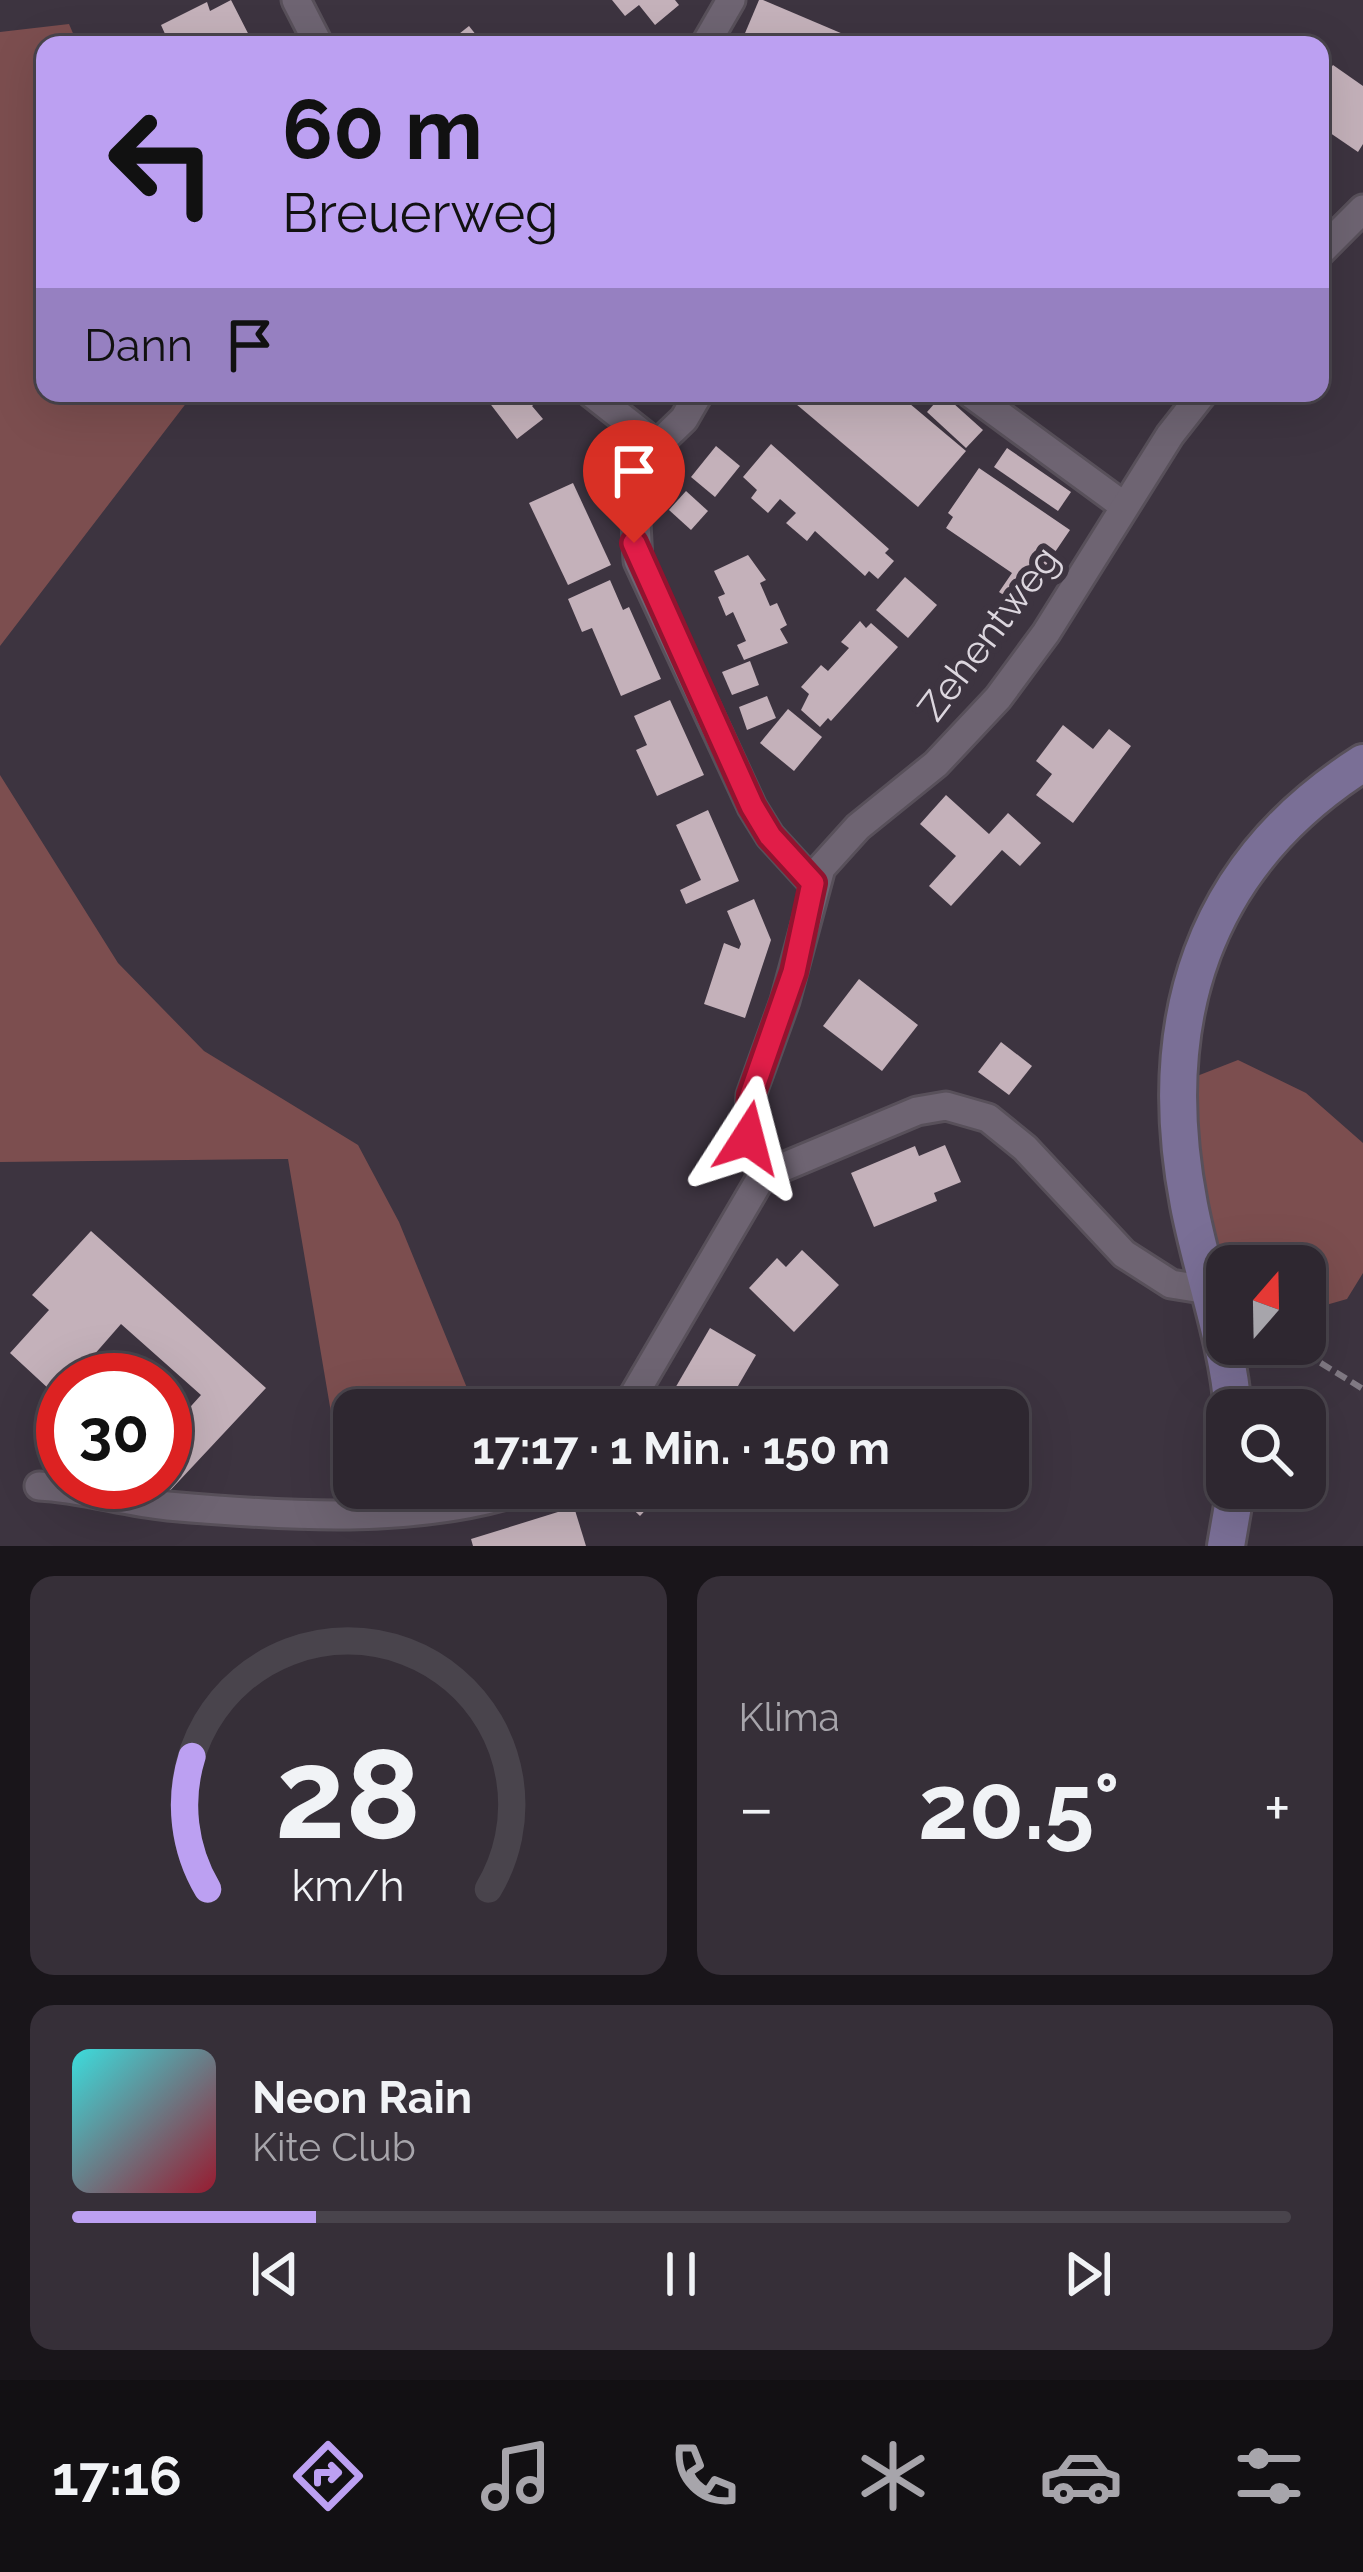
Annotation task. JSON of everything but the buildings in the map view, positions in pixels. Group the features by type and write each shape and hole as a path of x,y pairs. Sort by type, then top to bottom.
{"main road":[{"path":"1206,1280 1179,1144 1178,1057 1189,985 1216,916 1266,844 1363,763"},
{"path":"1226,1546 1232,1509"}],"street":[{"path":"296,0 314,36"},
{"path":"710,36 731,0"},
{"path":"1329,243 1363,209"},
{"path":"602,402 657,446"},
{"path":"692,402 657,446 636,523 638,561 752,806 770,836 813,883"},
{"path":"982,402 1124,506"},
{"name":"Zehentweg","path":"762,1176 748,1138 747,1115 794,972 813,883 858,827 936,764 998,698 1197,402"},
{"path":"637,1389 762,1176 917,1111 946,1106 969,1110 1025,1148 1124,1254 1171,1284 1206,1290"},
{"path":"192,1507 395,1513 454,1509"}],"path":[{"path":"1324,1365 1363,1389"}],"shaded area":[{"path":"69,24 74,36 36,36 36,402 187,402 0,646 0,32"},
{"path":"0,775 118,963 204,1051 358,1145 399,1222 467,1389 333,1389 333,1424 288,1159 0,1162"},
{"path":"1238,1060 1306,1093 1363,1143 1363,1273 1347,1299 1326,1305 1326,1245 1213,1245 1196,1177 1197,1076"}],"route":[{"path":"634,543 638,561 752,806 789,860 813,883 794,972 751,1095 748,1138"}]}
